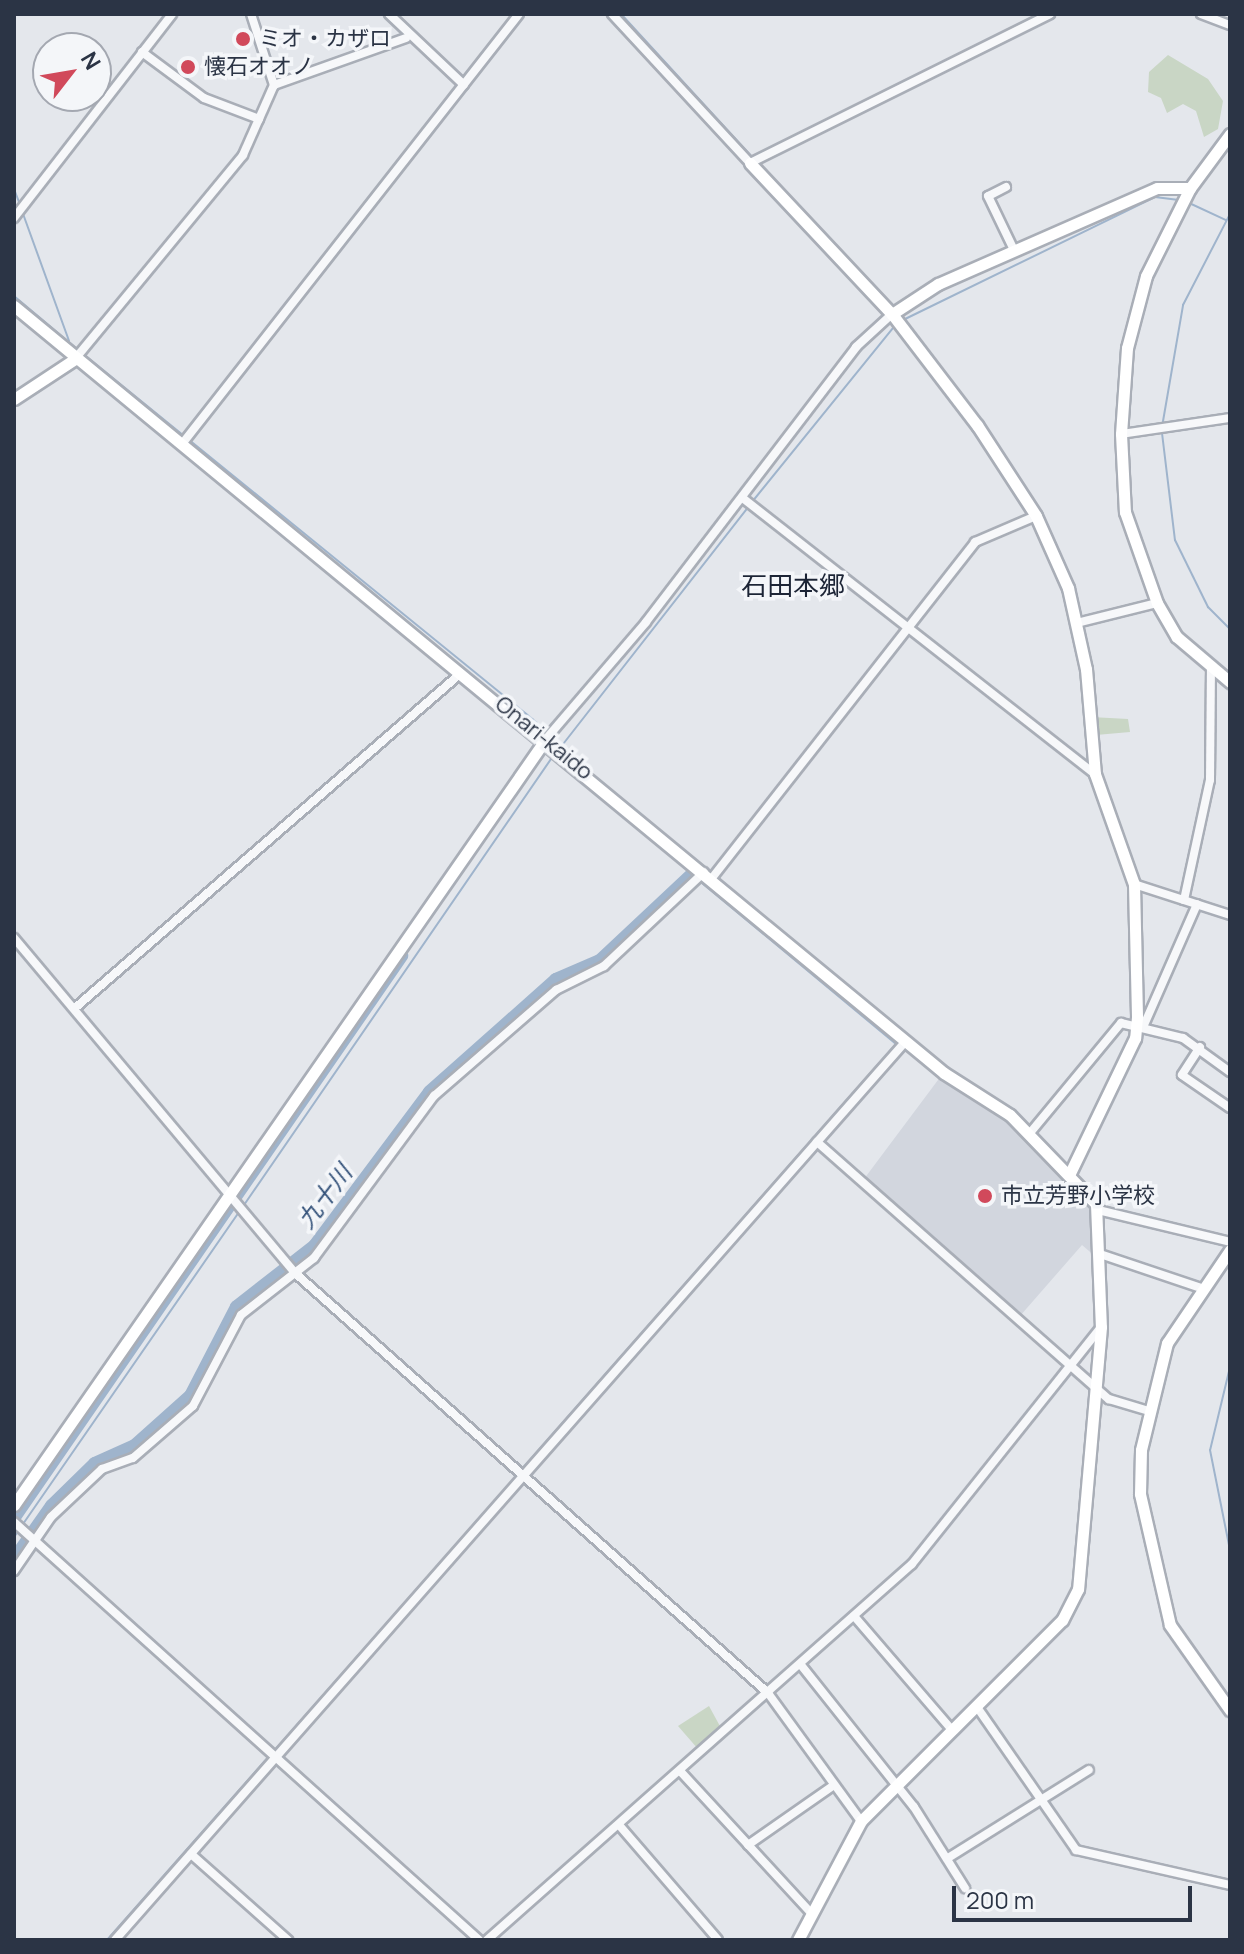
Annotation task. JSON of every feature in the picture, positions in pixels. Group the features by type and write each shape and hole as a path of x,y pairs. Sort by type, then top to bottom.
{"street":[{"path":"14,218 172,14"},
{"path":"14,399 75,359 243,155 274,85 251,14"},
{"path":"389,14 406,38 464,85"},
{"path":"185,440 519,14"},
{"path":"612,14 892,314 1036,516 1077,623 1095,774 1134,884 1140,1026"},
{"path":"750,163 1050,14"},
{"path":"1201,14 1230,25"},
{"path":"274,85 406,38"},
{"path":"142,52 204,98 259,119"},
{"path":"1230,134 1190,188 1133,315 1121,434 1125,512 1157,603 1177,637 1230,682"},
{"path":"1006,187 988,196 1015,253"},
{"path":"14,1505 545,740 744,499 856,347 892,314 938,284 1015,253 1157,188 1190,188"},
{"name":"Onari-kaido","path":"14,306 75,359 185,440 906,1041 1030,1133 1070,1173 1098,1210"},
{"path":"1121,434 1230,418"},
{"path":"744,499 1095,774"},
{"path":"14,1571 34,1543 102,1469 133,1458 193,1406 241,1315 295,1273 434,1096 556,990 604,966 708,875 986,532 1036,516"},
{"path":"1077,623 1157,603"},
{"path":"1184,900 1210,780 1211,669"},
{"path":"75,1008 461,673"},
{"path":"1134,884 1230,915"},
{"path":"1070,1173 1197,904"},
{"path":"14,938 230,1190 295,1273 522,1478 768,1693 831,1787 861,1821"},
{"path":"1030,1133 1116,1026 1140,1026 1200,1047 1230,1072"},
{"path":"115,1940 906,1041"},
{"path":"1200,1047 1182,1075 1230,1108"},
{"path":"817,1142 1096,1387 1149,1411"},
{"path":"798,1940 861,1821 1062,1620 1078,1589 1101,1327 1103,1255 1098,1210 1230,1242"},
{"path":"1230,1250 1172,1332 1149,1411 1140,1494 1162,1601 1181,1648 1230,1710"},
{"path":"1103,1255 1204,1289"},
{"path":"487,1940 681,1772 919,1556 1067,1363 1101,1327"},
{"path":"14,1522 274,1760 479,1940"},
{"path":"854,1616 953,1731"},
{"path":"801,1665 948,1858 965,1888"},
{"path":"977,1707 1076,1850 1230,1885"},
{"path":"948,1858 1089,1770"},
{"path":"681,1772 811,1913"},
{"path":"748,1845 831,1787"},
{"path":"620,1826 718,1940"},
{"path":"191,1854 288,1940"}],"shaded area":[{"name":"市立芳野小学校","path":"941,1076 1009,1121 1093,1210 1096,1257 1082,1245 1020,1316 864,1179"}],"green space":[{"path":"1168,55 1208,79 1223,101 1218,129 1204,137 1196,111 1183,104 1167,113 1161,98 1148,92 1149,72"},
{"path":"1091,717 1128,719 1130,732 1096,735"},
{"path":"709,1706 721,1728 698,1749 678,1726"}],"waterway":[{"path":"621,14 754,159"},
{"path":"14,189 20,205"},
{"path":"901,321 1155,197 1181,200"},
{"path":"1187,202 1226,220"},
{"path":"22,211 69,341"},
{"path":"1162,427 1183,305 1230,214"},
{"path":"14,296 77,349"},
{"path":"752,502 896,324"},
{"path":"82,353 183,435"},
{"path":"1162,433 1175,540 1208,607 1230,629"},
{"path":"188,439 536,722 540,734"},
{"path":"560,748 748,507"},
{"path":"244,1205 553,756"},
{"path":"661,847 695,877"},
{"name":"九十川","path":"14,1560 52,1506 95,1464 135,1446 191,1396 237,1307 315,1246 430,1092 556,980 600,961 692,875"},
{"path":"522,1469 896,1044 700,881"},
{"path":"14,1517 401,956"},
{"path":"23,1524 240,1211"},
{"path":"1230,1367 1210,1450 1230,1550"},
{"path":"274,1751 518,1474"},
{"path":"14,1537 19,1530"},
{"path":"107,1940 269,1756"}],"place":[{"name":"ミオ・カザロ","path":"243,39"},
{"name":"懐石オオノ","path":"188,67"},
{"name":"市立芳野小学校","path":"985,1196"}],"district":[{"name":"石田本郷","path":"793,586"}]}
